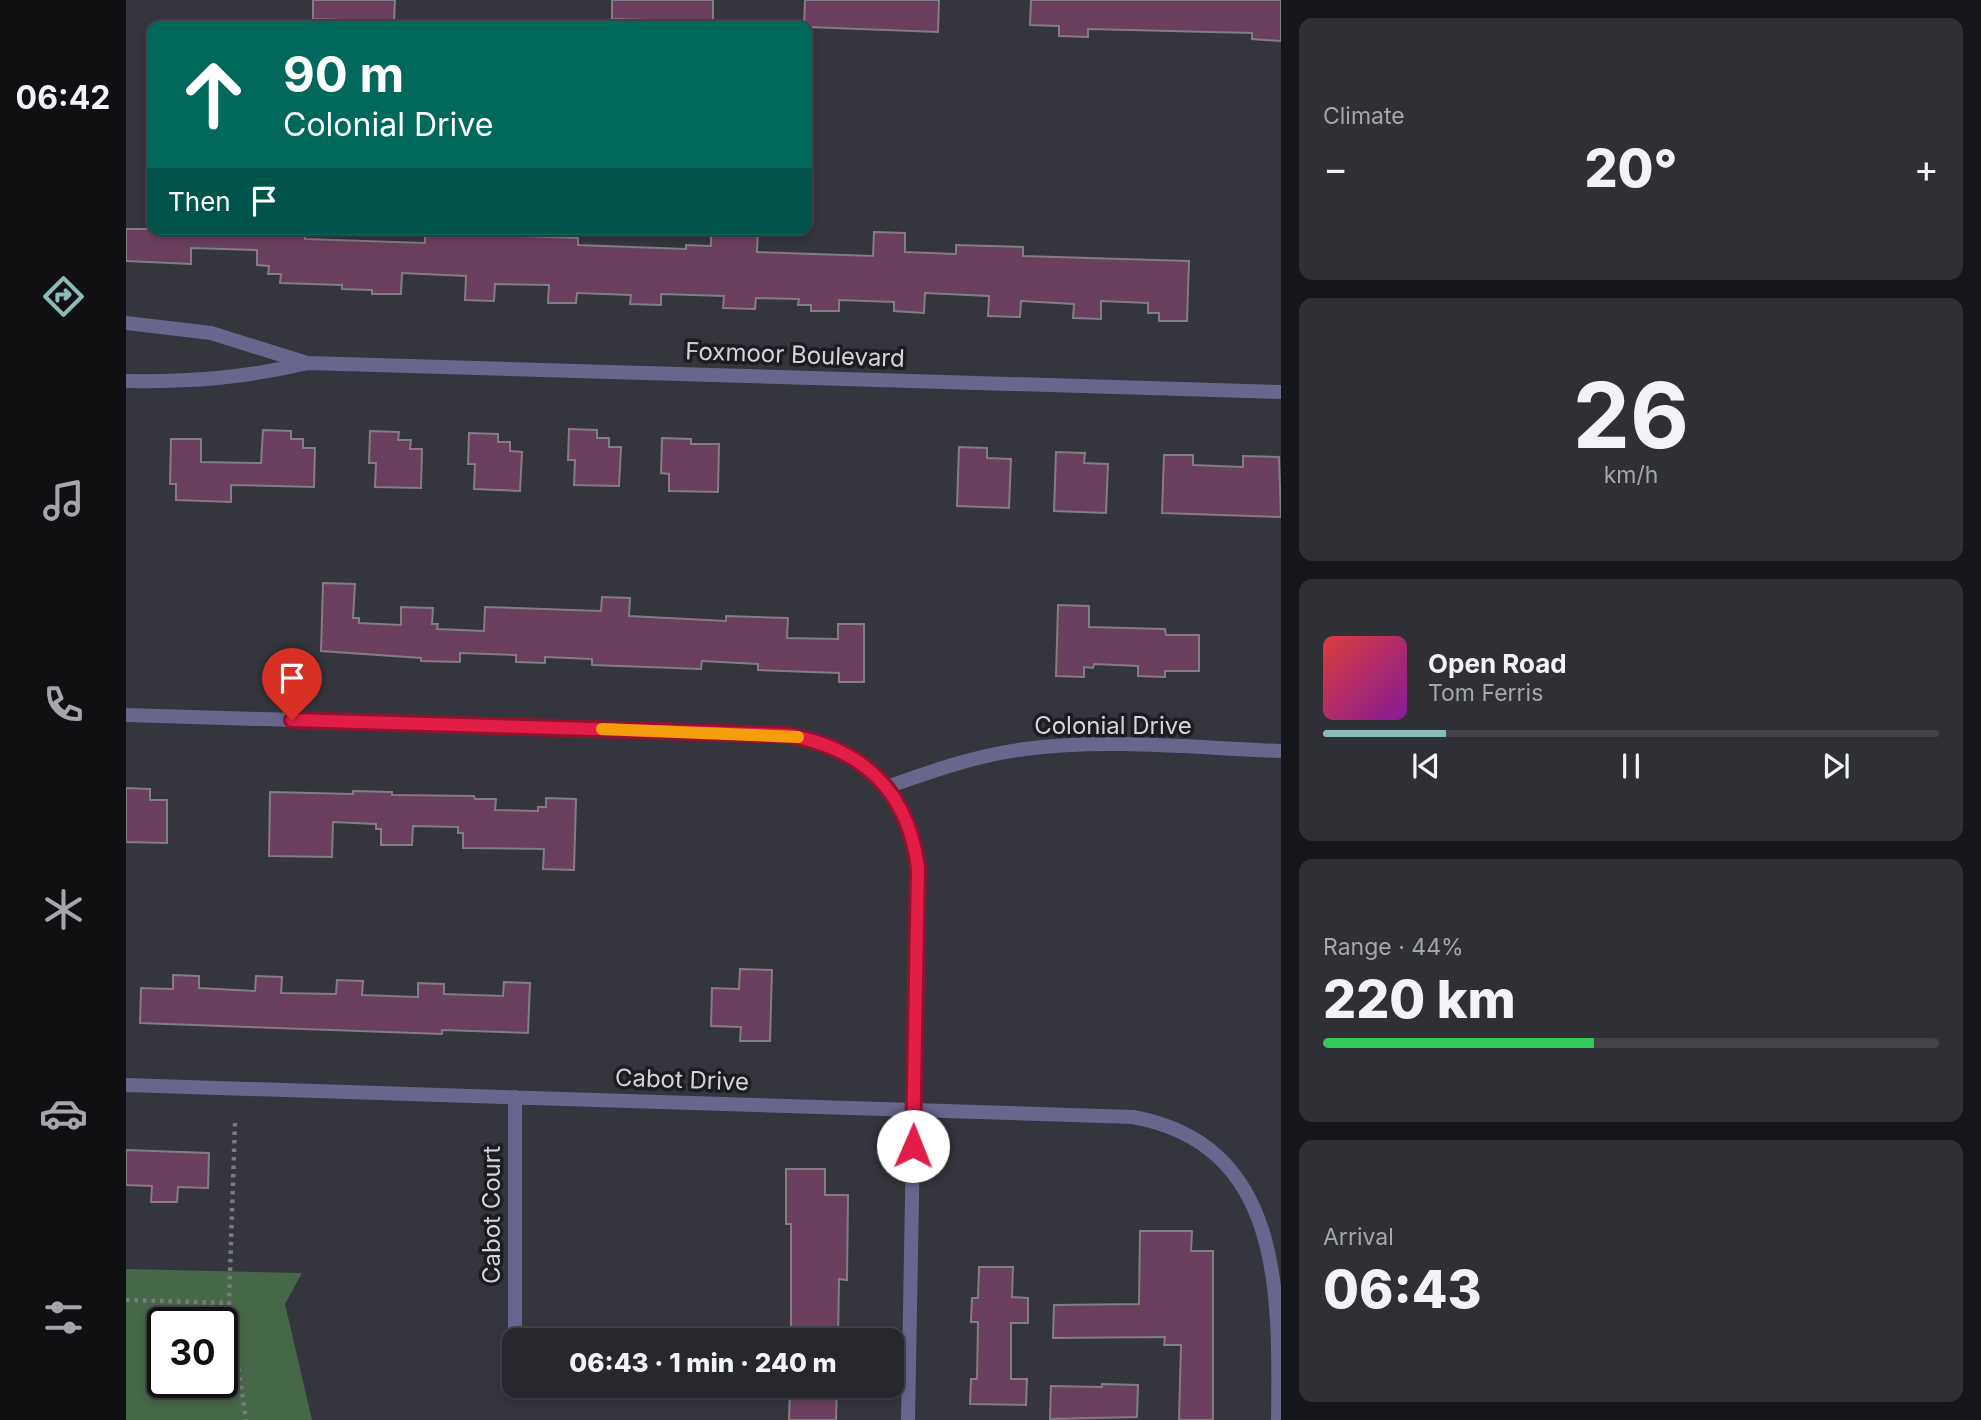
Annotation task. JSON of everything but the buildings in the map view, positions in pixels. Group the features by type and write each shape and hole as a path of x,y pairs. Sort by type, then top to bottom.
{"street":[{"name":"Foxmoor Boulevard","path":"126,323 211,334 308,363"},
{"name":"Foxmoor Boulevard","path":"126,381 218,380 308,363 1281,392"},
{"path":"126,715 788,735 816,740 843,751 867,767 887,787 909,825 918,868 908,1420"},
{"name":"Colonial Drive","path":"887,787 937,769 1027,749 1079,745 1281,751"},
{"name":"Cabot Drive","path":"126,1085 1133,1117 1182,1128 1228,1156 1252,1183 1264,1203 1278,1246 1278,1420"},
{"name":"Cabot Court","path":"515,1097 515,1328"}],"path":[{"path":"235,1123 229,1303 246,1420"},
{"path":"126,1300 229,1303"}],"green space":[{"path":"126,1269 302,1273 285,1304 312,1420 126,1420"}],"slow traffic":[{"path":"602,729 798,737"}],"route":[{"path":"292,720 788,735 816,740 843,751 867,767 887,787 900,806 909,825 918,868 913,1146"}]}
